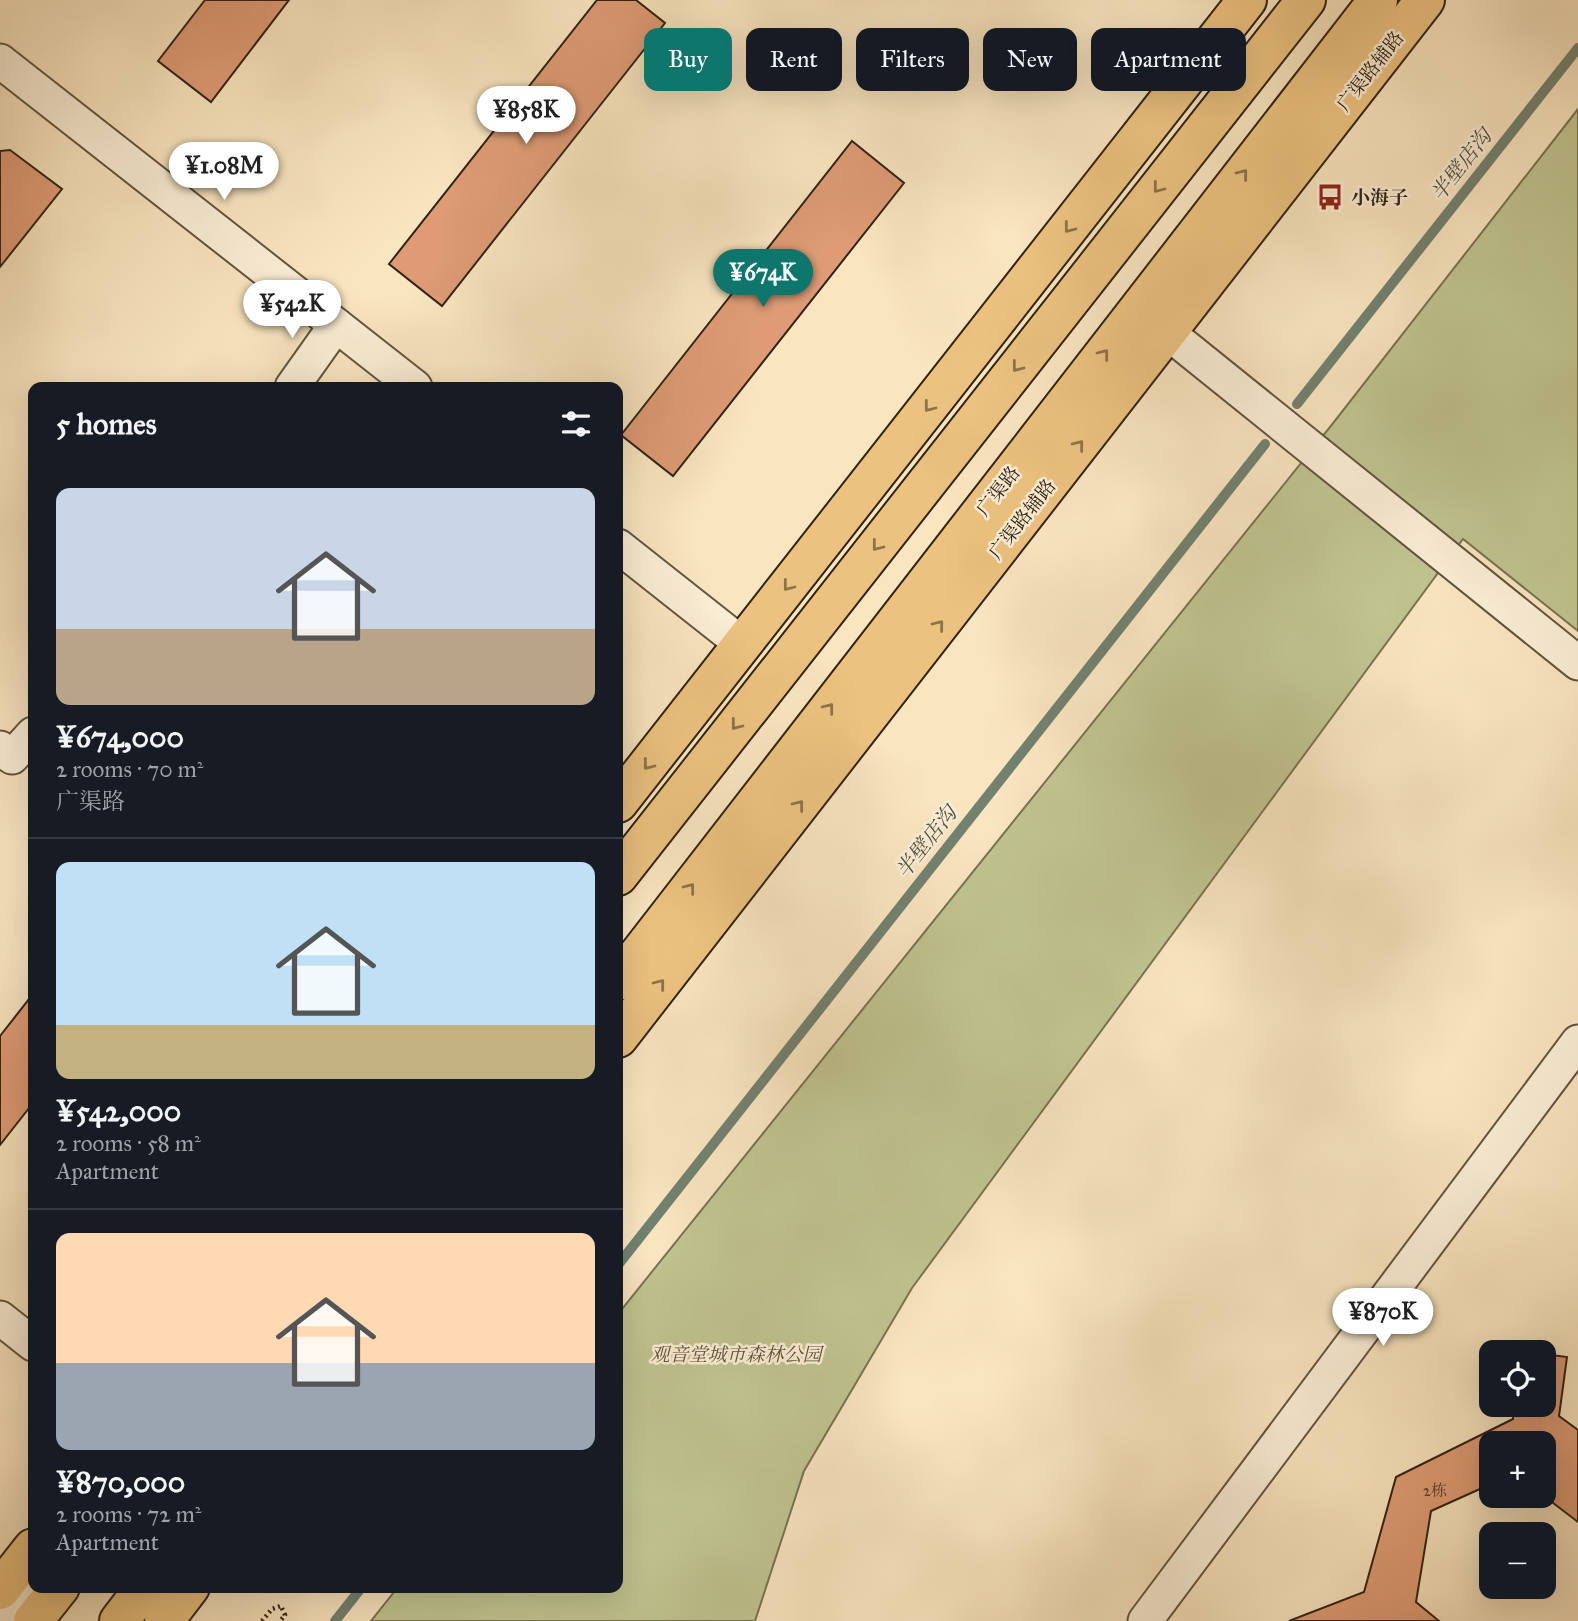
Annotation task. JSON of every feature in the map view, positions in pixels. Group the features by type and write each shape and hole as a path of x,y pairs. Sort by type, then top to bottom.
{"main road":[{"path":"623,797 1247,0"},
{"path":"623,870 1306,0"},
{"name":"广渠路","path":"623,975 1378,0"},
{"name":"广渠路辅路","path":"623,1032 1425,0"},
{"path":"0,1590 28,1554"},
{"path":"33,1621 55,1593"},
{"path":"119,1621 140,1593"},
{"path":"164,1621 185,1593"}],"street":[{"path":"0,61 409,382"},
{"path":"296,382 336,325"},
{"path":"1167,332 1578,663"},
{"path":"623,550 742,644"},
{"path":"0,748 12,757 28,739"},
{"path":"1145,1621 1578,1042"},
{"path":"0,1318 28,1340"},
{"path":"2,1621 28,1587"}],"path":[{"path":"262,1621 272,1609 281,1605 285,1615 281,1621"}],"green space":[{"name":"观音堂城市森林公园","path":"1578,109 1578,631 1463,539 912,1288 804,1471 755,1621 371,1621 393,1593 623,1593 623,1308 1334,422"}],"building":[{"path":"205,0 289,0 211,102 158,61"},
{"path":"597,0 636,0 665,23 661,28 644,28 644,50 442,306 389,264"},
{"path":"852,141 904,183 673,476 623,437 623,432"},
{"path":"10,150 62,189 0,267 0,151"},
{"path":"28,1000 28,1109 0,1145 0,1036"},
{"path":"1556,1356 1567,1357 1559,1416 1578,1430 1578,1522 1556,1505 1556,1431 1489,1431 1513,1419 1556,1417"},
{"path":"1479,1436 1479,1489 1431,1511 1416,1602 1439,1621 1289,1621 1364,1592 1396,1477"}],"waterway":[{"name":"半壁店沟","path":"1297,404 1578,48"},
{"name":"半壁店沟","path":"623,1259 1265,444"},
{"name":"半壁店沟","path":"335,1621 357,1593"}],"place":[{"name":"小海子","path":"1330,197"}]}
